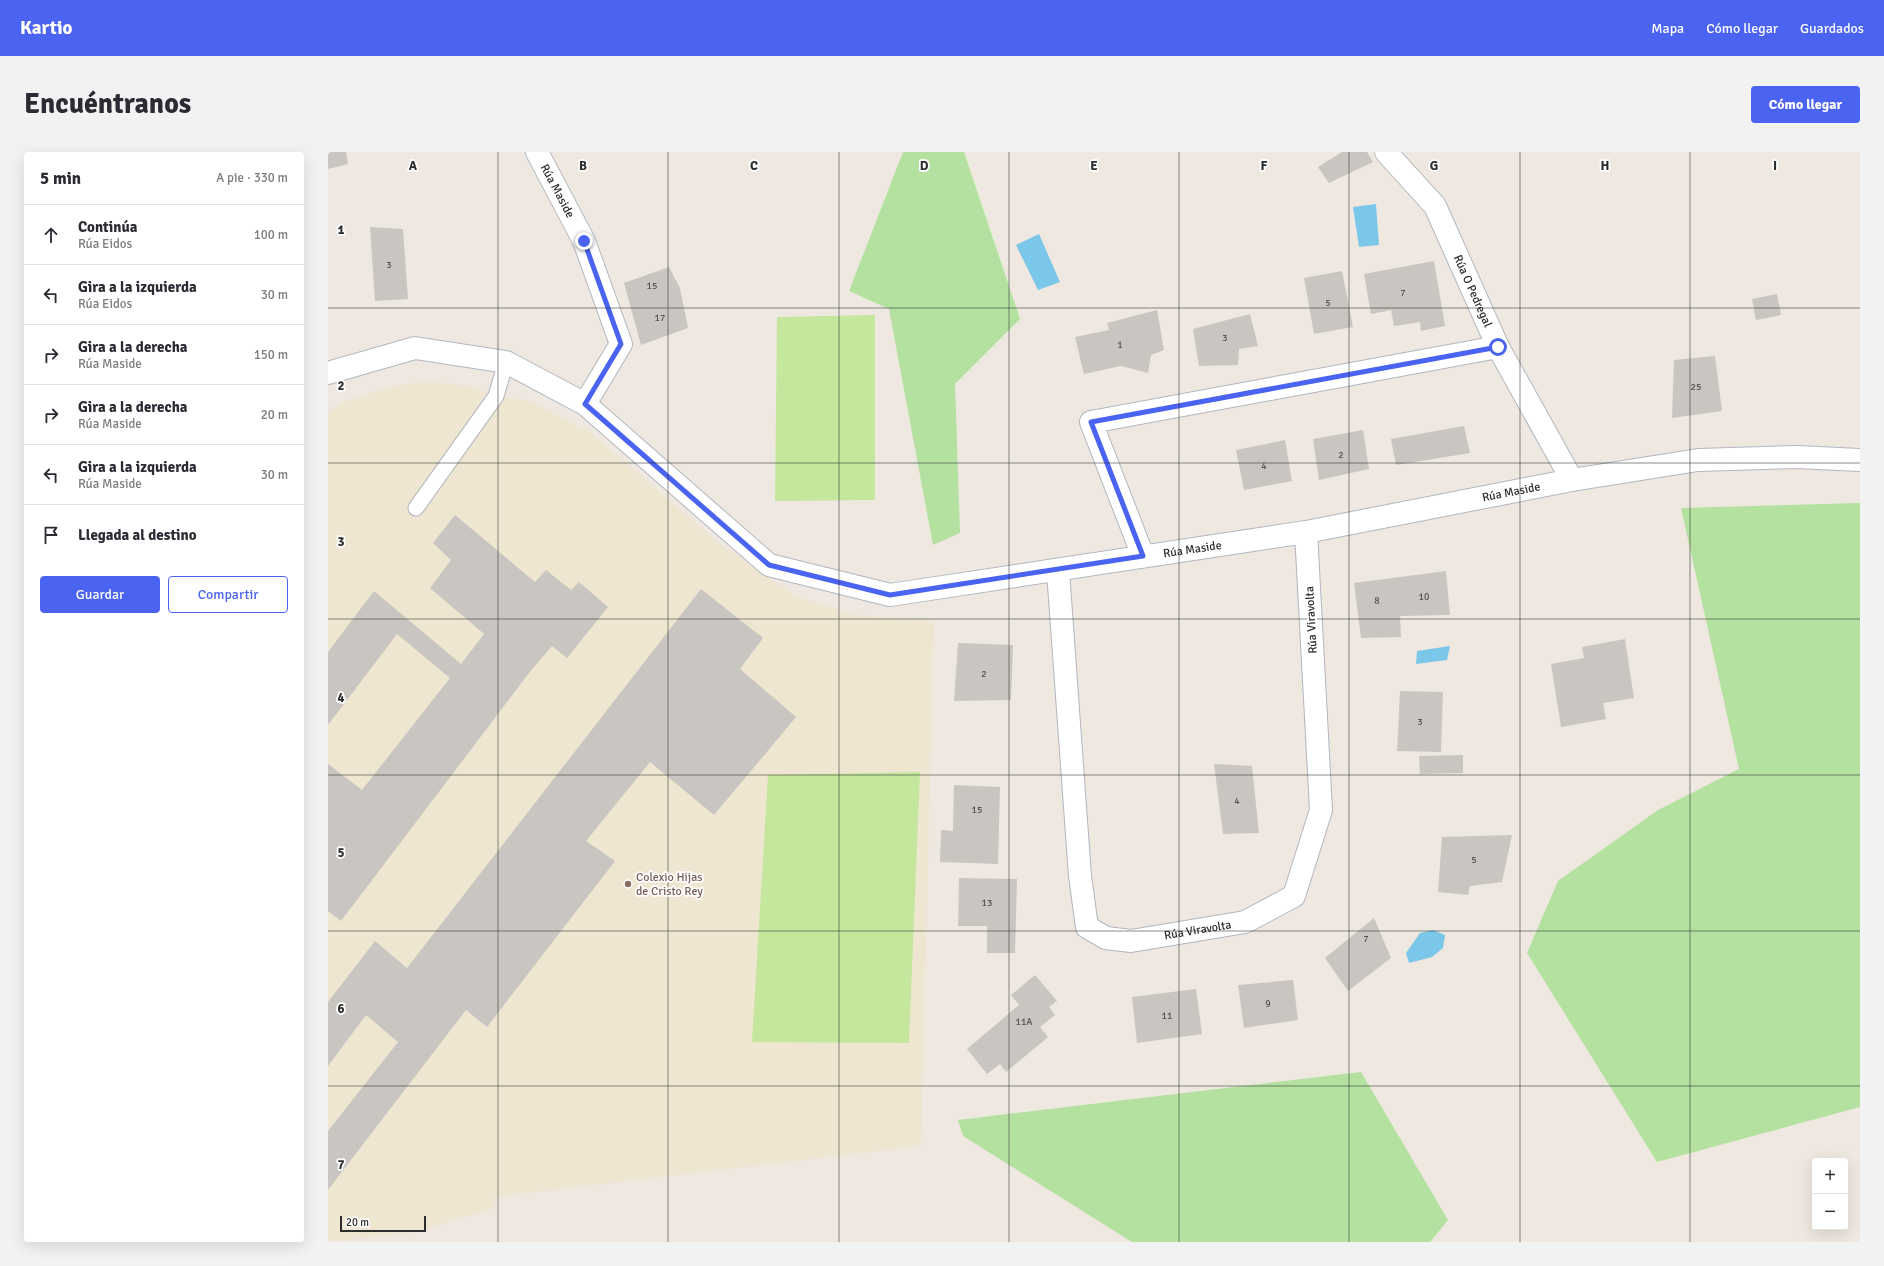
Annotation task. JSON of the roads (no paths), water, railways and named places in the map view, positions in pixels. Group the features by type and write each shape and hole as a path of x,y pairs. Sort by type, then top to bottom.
{"street":[{"name":"Rúa Maside","path":"537,152 584,241 621,344 585,404"},
{"name":"Rúa O Pedregal","path":"1386,152 1435,206 1498,347 1572,480"},
{"path":"1143,556 1091,422 1498,347"},
{"name":"Rúa Maside","path":"328,374 415,348 506,362 585,404 769,565 890,595 1058,571 1143,556 1306,532 1572,480 1698,460 1797,457 1860,460"},
{"name":"Rúa Viravolta","path":"1058,571 1080,876 1087,927 1106,938 1131,941 1245,922 1294,896 1321,810 1306,532"}],"lane":[{"path":"416,508 496,396 506,362"}],"water":[{"path":"1376,204 1379,245 1359,247 1353,207"},
{"path":"1039,234 1060,282 1038,290 1016,245"},
{"path":"1450,646 1447,660 1416,664 1417,651"},
{"path":"1433,930 1445,935 1443,948 1432,957 1409,963 1406,953 1420,933"}],"place":[{"name":"Colexio Hijas de Cristo Rey","path":"628,884"}]}
